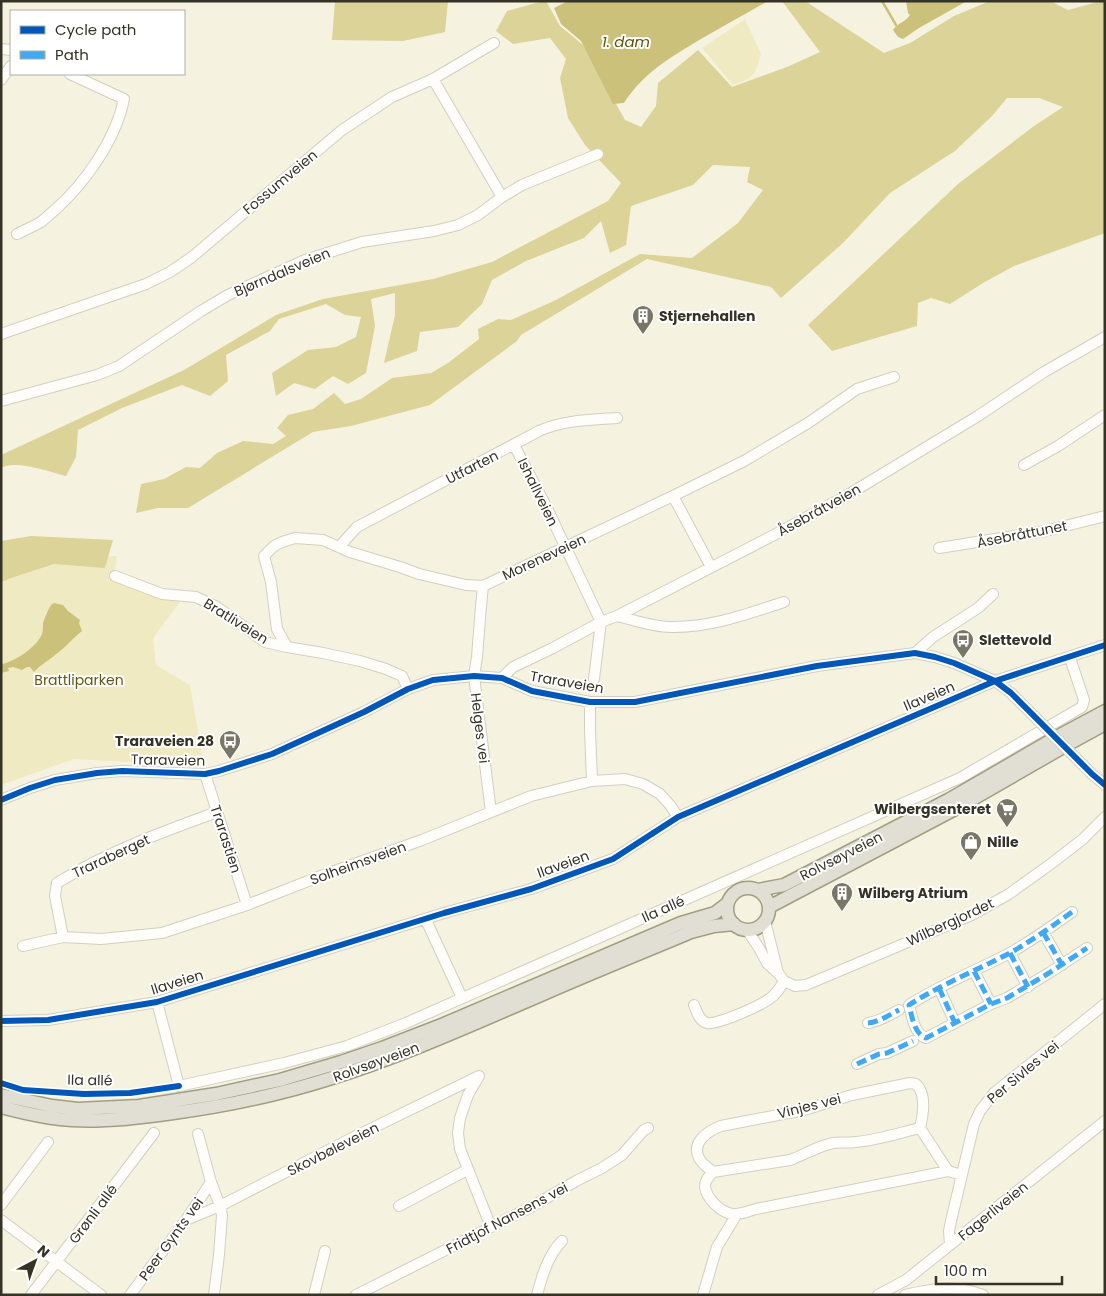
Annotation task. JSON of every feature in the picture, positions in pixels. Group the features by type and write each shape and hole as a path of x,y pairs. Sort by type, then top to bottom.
{"main road":[{"name":"Rolvsøyveien","path":"758,890 784,885 793,881 950,799 1105,711"},
{"name":"Rolvsøyveien","path":"769,907 957,808 1105,724"},
{"path":"743,888 758,890 766,897 769,915 765,922 757,928 747,930 740,928 734,924 728,914 728,903 731,896 743,888"},
{"name":"Rolvsøyveien","path":"1,1095 52,1106 78,1109 139,1106 216,1094 280,1080 382,1048 681,924 714,913 728,903"},
{"name":"Rolvsøyveien","path":"1,1107 38,1116 70,1120 140,1118 204,1109 279,1092 334,1077 449,1035 691,932 714,926 734,924"}],"street":[{"name":"Fossumveien","path":"1,334 146,284 170,272 192,257 342,130 392,97 432,79 494,43"},
{"path":"1,80 10,67"},
{"path":"17,234 42,221 66,199 93,166 110,138 121,113 124,99 72,75"},
{"path":"432,79 502,197"},
{"name":"Bjørndalsveien","path":"1,401 97,376 119,366 228,295 305,260 362,242 434,231 458,225 478,215 502,197 534,179 598,154"},
{"name":"Åsebråtveien","path":"502,678 513,667 774,536 846,496 978,416 1044,372 1105,337"},
{"name":"Moreneveien","path":"483,586 744,461 808,423 857,389 894,377"},
{"path":"1024,466 1105,415"},
{"name":"Utfarten","path":"339,547 357,527 538,431 572,422 617,418"},
{"name":"Ishallveien","path":"514,445 546,506 601,622"},
{"path":"673,496 711,568"},
{"name":"Åsebråttunet","path":"939,548 1045,531 1105,516"},
{"path":"287,647 277,629 271,582 264,556 274,546 282,542 295,538 323,540 350,552 433,578 466,585 483,586"},
{"name":"Bratliveien","path":"115,576 162,594 196,597 217,607 265,642 341,657 386,669 402,676 408,689"},
{"name":"Helges vei","path":"483,586 474,676 491,812"},
{"path":"915,653 934,637 978,608 993,594"},
{"path":"617,616 668,627 686,627 716,623 784,602"},
{"path":"594,679 601,622"},
{"name":"Ilaveien","path":"1,1021 48,1020 157,1002 444,913 532,889 612,859 678,817 995,681 1105,645"},
{"name":"Traraveien","path":"1,800 55,780 97,773 122,771 205,774 219,771 272,754 364,712 408,689 433,680 474,676 502,678 532,691 590,702 634,702 817,666 915,653 954,662 995,681 1011,693 1092,774 1105,784"},
{"name":"Ila allé","path":"168,1044 179,1086 284,1063 347,1046 406,1024 960,778 1082,707 1084,700 1070,658"},
{"path":"516,684 523,662"},
{"path":"590,702 592,781"},
{"name":"Trarastien","path":"205,774 247,905"},
{"name":"Solheimsveien","path":"23,946 63,937 101,939 162,933 247,905 326,874 422,840 531,796 592,781 625,779 643,784 660,794 678,817"},
{"name":"Traraberget","path":"63,937 55,896 57,883 83,867 132,844 217,812"},
{"name":"Wilbergjordet","path":"781,978 795,986 814,983 972,915 1008,894 1052,863 1083,839 1105,817"},
{"path":"1072,912 1010,952 909,1005 917,1031 926,1038 1028,987 1087,948"},
{"path":"426,920 462,998"},
{"path":"694,1005 699,1018 706,1023 716,1022 768,1000 776,993 781,978 765,922"},
{"path":"747,930 767,963 781,978"},
{"path":"1043,932 1062,965"},
{"path":"1010,952 1028,987"},
{"path":"974,971 991,1004"},
{"path":"939,988 955,1023"},
{"name":"Ilaveien","path":"157,1002 168,1044"},
{"name":"Per Sivles vei","path":"950,1246 949,1231 951,1221 974,1124 983,1106 994,1094 1105,1004"},
{"path":"868,1023 884,1018 899,1010"},
{"path":"857,1064 913,1041"},
{"name":"Skovbøleveien","path":"186,1220 220,1206 350,1139 479,1076 468,1095 460,1118 458,1133 460,1149 467,1170"},
{"name":"Vinjes vei","path":"713,1172 700,1160 697,1151 698,1143 708,1132 720,1126 804,1110 866,1092 910,1083 916,1084 921,1090 923,1106 920,1128"},
{"name":"Fagerliveien","path":"878,1295 906,1280 1105,1121"},
{"name":"Fridtjof Nansens vei","path":"356,1295 531,1207 602,1168 622,1155 648,1128"},
{"path":"948,1171 920,1128 857,1142 833,1143 790,1160 713,1172 705,1186 708,1195 720,1208 726,1212 737,1214 948,1171 962,1175"},
{"name":"Grønli allé","path":"32,1295 154,1133"},
{"path":"198,1134 222,1215 214,1295"},
{"path":"1,1205 48,1142"},
{"path":"399,1206 467,1170 491,1227"},
{"name":"Peer Gynts vei","path":"130,1295 212,1182"},
{"path":"702,1295 717,1246 737,1214"},
{"path":"1,1220 101,1295"},
{"path":"538,1295 547,1266 555,1249 562,1241"},
{"path":"314,1295 325,1251"},
{"path":"905,1295 935,1288 954,1289 983,1295"}],"green space":[{"path":"745,19 761,54 753,75 733,85 702,48"},
{"name":"Brattliparken","path":"117,556 115,572 183,598 153,638 156,665 190,685 204,766 74,759 1,785 1,562"}],"shaded area":[{"path":"335,1 448,1 445,32 403,41 332,40"},
{"path":"546,1 560,26 583,45 625,120 641,127 656,106 658,83 698,50 732,87 787,67 820,52 782,1 805,1 884,53 910,43 954,16 990,1 1050,1 1068,10 1105,1 1105,233 1014,266 950,304 931,298 918,303 917,326 832,351 808,325 958,184 1034,126 1063,107 1039,98 1007,98 992,116 955,151 890,193 843,243 781,298 771,287 647,259 521,335 517,341 430,405 351,426 313,432 188,508 158,508 136,513 141,484 164,479 186,467 200,468 217,453 243,441 273,444 286,436 277,428 288,415 313,409 334,393 345,404 361,399 392,378 431,373 448,363 479,339 478,329 498,319 511,320 556,300 640,254 692,258 738,223 763,190 747,182 750,167 713,165 693,185 631,206 626,245 610,253 601,221 584,238 526,261 492,280 482,304 458,327 420,332 417,351 384,363 395,315 395,293 371,299 375,326 366,373 348,384 333,376 315,389 294,383 276,396 272,373 308,350 336,347 356,337 361,317 345,315 326,304 279,319 270,331 226,355 228,381 210,396 182,385 122,408 78,430 76,457 66,476 42,469 15,465 1,468 1,455 184,370 276,315 323,299 433,279 492,262 608,201 621,183 585,145 568,118 560,78 566,59 550,38 513,44 496,31 507,11"},
{"path":"31,536 113,540 105,568 54,564 1,582 1,541"}],"water":[{"name":"1. dam","path":"568,1 768,1 668,59 640,83 624,103 613,104 581,41 561,24 554,8"},
{"path":"906,1 967,1 903,39 898,37 893,30 910,15"},
{"path":"54,603 63,605 80,620 79,623 82,631 34,672 30,667 22,670 13,667 8,668 9,671 1,673 2,664 25,653 39,639 43,623 51,605"}],"waterway":[{"path":"882,1 896,25"}],"marked path":[{"path":"1072,912 1016,949 909,1005 916,1029 926,1038 991,1004 1007,998 1087,948"},
{"path":"1043,932 1062,965"},
{"path":"1010,953 1028,987"},
{"path":"974,971 991,1004"},
{"path":"939,988 955,1023"},
{"path":"868,1023 880,1020 899,1010"},
{"path":"857,1064 913,1041"}],"cycle path":[{"path":"1,1021 48,1020 157,1002 444,913 531,889 613,859 678,817 995,681 1105,645"},
{"path":"1,800 55,780 97,773 122,771 205,774 219,771 272,754 364,712 408,689 433,680 474,676 502,678 532,691 590,702 635,702 817,666 915,653 954,663 995,681 1011,693 1105,785"},
{"path":"1,1083 23,1090 84,1094 130,1093 179,1086"}],"place":[{"name":"Stjernehallen","path":"643,335"},
{"name":"Slettevold","path":"963,659"},
{"name":"Traraveien 28","path":"230,760"},
{"name":"Wilbergsenteret","path":"1007,828"},
{"name":"Nille","path":"971,861"},
{"name":"Wilberg Atrium","path":"842,912"}]}
